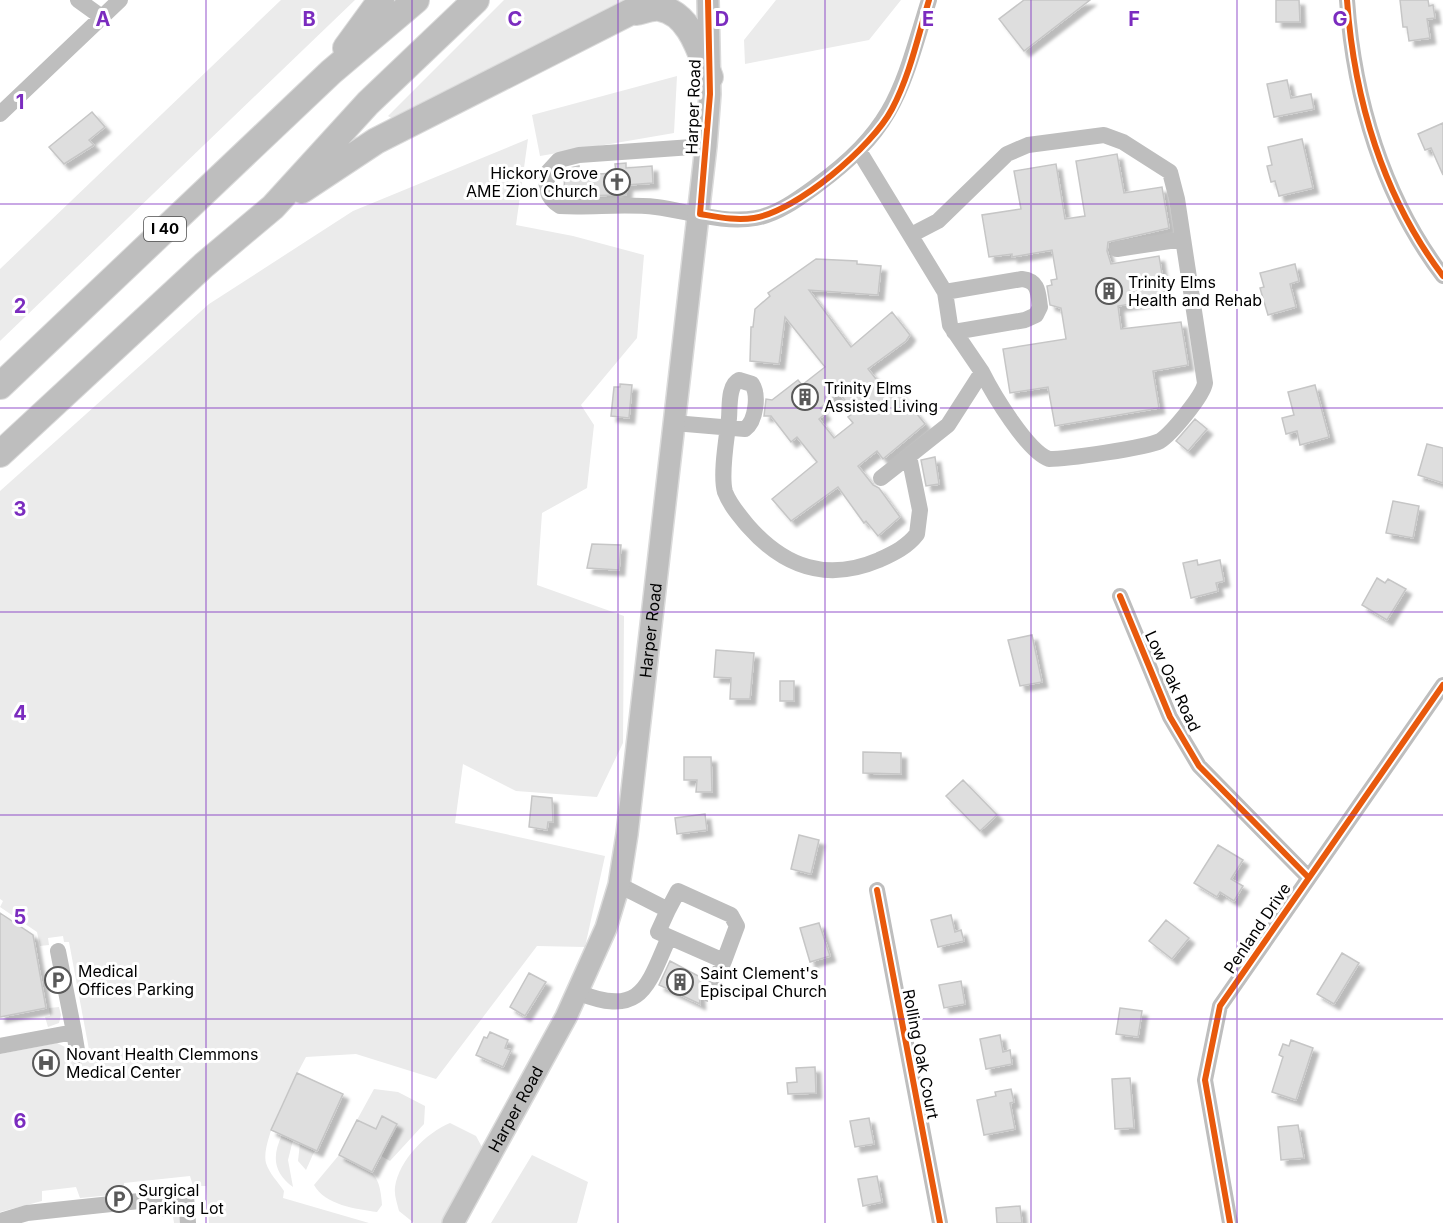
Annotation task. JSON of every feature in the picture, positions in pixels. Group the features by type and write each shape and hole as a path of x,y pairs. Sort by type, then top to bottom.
{"highway":[{"path":"331,72 362,23 381,0"},
{"name":"I 40","path":"0,386 331,72 416,0"},
{"path":"273,207 368,102 476,0"},
{"path":"0,454 204,265 273,207 376,141 643,7 673,13 684,23 698,45 710,77"}],"main road":[{"name":"Harper Road","path":"453,1223 577,992 606,928 619,885 627,834 700,214 710,77 708,0"}],"street":[{"path":"78,0 103,18"},
{"path":"0,114 120,0"},
{"path":"706,146 579,155 552,165 546,182 550,201 560,206 654,207 736,219 769,214 801,196 859,151 892,110 906,79 929,0"},
{"path":"1347,0 1350,39 1370,130 1408,225 1443,276"},
{"path":"859,151 945,292 948,320 954,332 982,372 995,398 1038,452 1049,459 1156,442 1165,437 1201,395 1205,377 1171,176 1161,164 1123,142 1094,134 1020,147 1007,154 938,221 911,235"},
{"path":"1117,249 1183,239"},
{"path":"945,292 1022,279 1030,280 1036,286 1040,307 1031,318 954,332"},
{"path":"880,478 948,425 982,372"},
{"path":"674,423 728,429 724,489 733,508 772,549 797,564 817,570 836,571 863,566 892,554 912,540 919,529 920,510 909,456"},
{"name":"Low Oak Road","path":"1120,596 1170,717 1199,766 1308,877"},
{"name":"Penland Drive","path":"1230,1223 1205,1080 1220,1006 1443,685"},
{"path":"619,885 668,910"},
{"name":"Rolling Oak Court","path":"877,890 940,1223"},
{"path":"709,994 724,961 737,926 732,915 678,891 658,932 724,961"},
{"path":"577,992 599,1000 633,999 645,988 669,937"},
{"path":"58,951 78,1056"},
{"path":"0,1046 74,1032"},
{"path":"0,1221 27,1213 186,1196 188,1223"}],"shaded area":[{"path":"281,0 355,0 0,341 0,269"},
{"path":"504,0 631,0 393,119 388,116"},
{"path":"776,0 901,0 869,40 745,64 744,40"},
{"path":"677,76 674,133 540,156 532,115"},
{"path":"528,139 516,225 573,236 644,255 637,338 581,405 594,425 587,488 542,513 537,585 624,616 623,743 597,797 516,791 463,764 455,823 605,856 585,947 537,946 436,1079 356,1054 306,1057 273,1125 266,1153 267,1167 284,1191 283,1198 369,1223 209,1223 206,1186 193,1186 190,1176 124,1183 123,1194 80,1198 76,1187 42,1191 42,1201 0,1212 0,1054 57,1043 65,1047 69,1059 90,1055 69,942 64,942 63,936 48,938 49,945 40,946 37,932 0,907 3,901 0,899 0,491 209,304 353,211"},
{"path":"59,1007 61,1015 59,1023 48,1027 45,1017 50,1016 49,1008"},
{"path":"374,1089 398,1092 425,1106 424,1124 390,1161 381,1156 397,1124 383,1116 376,1129 357,1120"},
{"path":"450,1123 476,1136 483,1149 441,1223 414,1223 399,1211 395,1193 398,1177 415,1149 432,1133"},
{"path":"282,1135 293,1140 288,1160 293,1187 281,1176 276,1163"},
{"path":"300,1143 315,1150 306,1170 298,1161"},
{"path":"339,1155 365,1168 375,1177 379,1184 382,1205 377,1212 333,1202 319,1192 314,1185"},
{"path":"532,1155 588,1182 577,1223 491,1223"},
{"path":"163,1206 176,1210 181,1223 174,1223 173,1216 162,1217"}],"building":[{"path":"1024,0 1090,0 1024,51 999,19"},
{"path":"1276,0 1299,0 1300,22 1276,22"},
{"path":"1400,0 1428,0 1429,6 1433,5 1435,18 1427,19 1430,38 1409,41 1407,27 1403,27"},
{"path":"1287,80 1291,98 1311,94 1314,109 1274,117 1267,84"},
{"path":"92,112 105,127 89,140 94,145 64,164 49,147"},
{"path":"1443,123 1443,175 1431,148 1425,150 1418,134"},
{"path":"1302,139 1313,188 1279,196 1275,181 1271,182 1267,166 1272,165 1268,147"},
{"name":"Trinity Elms Health and Rehab","path":"1117,154 1124,193 1162,187 1169,228 1108,242 1107,251 1111,264 1159,256 1166,298 1118,306 1121,329 1181,322 1188,365 1153,371 1159,408 1055,426 1048,387 1010,393 1003,349 1066,339 1061,308 1050,305 1047,286 1052,285 1051,280 1057,279 1052,250 1012,257 1012,254 989,257 982,215 1021,209 1014,171 1056,164 1065,219 1085,216 1076,161"},
{"name":"Hickory Grove AME Zion Church","path":"626,163 626,168 652,166 653,183 627,185 626,195 617,195 617,190 614,191 615,195 583,196 582,190 564,191 565,169 579,166 580,175 616,173 615,164"},
{"name":"Trinity Elms Assisted Living","path":"816,259 857,261 857,264 881,266 878,295 809,290 851,347 892,312 910,335 906,341 868,369 883,388 891,382 925,424 883,459 877,451 858,466 873,485 879,488 900,517 878,536 866,521 864,523 838,487 791,521 772,499 817,462 797,437 791,442 771,416 764,416 766,399 772,400 798,380 802,385 825,367 785,317 779,364 750,361 751,327 753,327 755,309 770,296 768,293","holes":["839,393 855,412 848,417 853,423 834,438 819,419 825,414 820,408"]},
{"path":"1295,264 1299,281 1290,284 1296,307 1268,315 1260,288 1264,287 1260,273"},
{"path":"620,384 632,385 629,418 611,416 614,387 620,387"},
{"path":"1315,385 1329,437 1300,445 1297,431 1286,434 1282,418 1294,415 1288,392"},
{"path":"1195,419 1207,429 1188,451 1176,441"},
{"path":"1427,444 1443,448 1443,483 1418,475"},
{"path":"935,457 939,484 926,486 921,460"},
{"path":"1393,501 1419,506 1413,538 1386,533"},
{"path":"592,544 621,545 619,570 587,568"},
{"path":"1197,560 1198,565 1220,560 1224,581 1216,583 1218,591 1191,598 1183,563"},
{"path":"1377,578 1385,583 1388,579 1406,589 1387,620 1362,605"},
{"path":"1032,635 1042,682 1020,686 1008,640"},
{"path":"716,650 754,653 750,699 730,699 731,678 714,677"},
{"path":"780,681 794,681 794,701 780,701"},
{"path":"863,752 901,753 901,774 863,773"},
{"path":"684,757 711,757 712,792 696,792 697,780 684,780"},
{"path":"963,780 997,815 980,831 946,796"},
{"path":"532,796 552,798 553,822 548,822 547,830 529,827"},
{"path":"705,814 707,830 677,834 675,818"},
{"path":"799,835 819,840 811,874 791,869"},
{"path":"1218,845 1243,860 1231,879 1243,886 1234,901 1220,892 1217,897 1194,883"},
{"path":"0,913 33,935 46,1008 0,1017"},
{"path":"951,915 955,932 961,930 964,941 938,947 931,920"},
{"path":"1166,920 1189,938 1172,959 1149,941"},
{"path":"819,923 830,956 810,962 800,928"},
{"path":"1342,953 1359,963 1334,1004 1317,994"},
{"name":"Saint Clement's Episcipal Church","path":"670,961 704,979 699,990 700,1004 659,985"},
{"path":"529,973 546,982 525,1016 510,1007"},
{"path":"961,981 965,1004 944,1008 939,985"},
{"path":"1120,1008 1142,1011 1138,1037 1116,1034"},
{"path":"490,1032 508,1040 505,1048 511,1050 503,1067 476,1055 484,1037 487,1038"},
{"path":"1000,1035 1003,1052 1010,1050 1012,1064 986,1069 980,1039"},
{"path":"1291,1040 1313,1048 1296,1100 1272,1092 1283,1057 1279,1055 1283,1044 1289,1046"},
{"path":"815,1067 816,1093 788,1094 787,1083 797,1082 796,1068"},
{"path":"297,1073 343,1094 317,1151 271,1130"},
{"path":"1130,1078 1134,1128 1115,1129 1112,1079"},
{"path":"1011,1089 1014,1102 1010,1103 1015,1129 984,1135 977,1100 996,1096 995,1092"},
{"path":"382,1116 397,1124 372,1172 339,1155 357,1120 376,1129"},
{"path":"869,1118 874,1144 855,1147 850,1121"},
{"path":"1298,1125 1304,1158 1281,1160 1278,1127"},
{"path":"877,1176 882,1202 863,1206 858,1179"},
{"path":"1020,1206 1022,1223 997,1223 996,1208"}],"cycle path":[{"path":"708,0 710,94 700,214 740,219 771,213 791,203 832,175 868,141 882,124 898,96 909,69 929,0"},
{"path":"1347,0 1357,74 1375,146 1404,213 1422,246 1443,276"},
{"path":"1120,596 1170,717 1199,766 1308,877"},
{"path":"1230,1223 1205,1080 1220,1006 1443,685"},
{"path":"877,890 940,1223"}],"place":[{"name":"Hickory Grove AME Zion Church","path":"617,182"},
{"name":"Trinity Elms Health and Rehab","path":"1109,291"},
{"name":"Trinity Elms Assisted Living","path":"805,397"},
{"name":"Medical Offices Parking","path":"58,980"},
{"name":"Saint Clement's Episcipal Church","path":"680,982"},
{"name":"Novant Health Clemmons Medical Center","path":"46,1063"},
{"name":"Surgical Parking Lot","path":"119,1199"}]}
